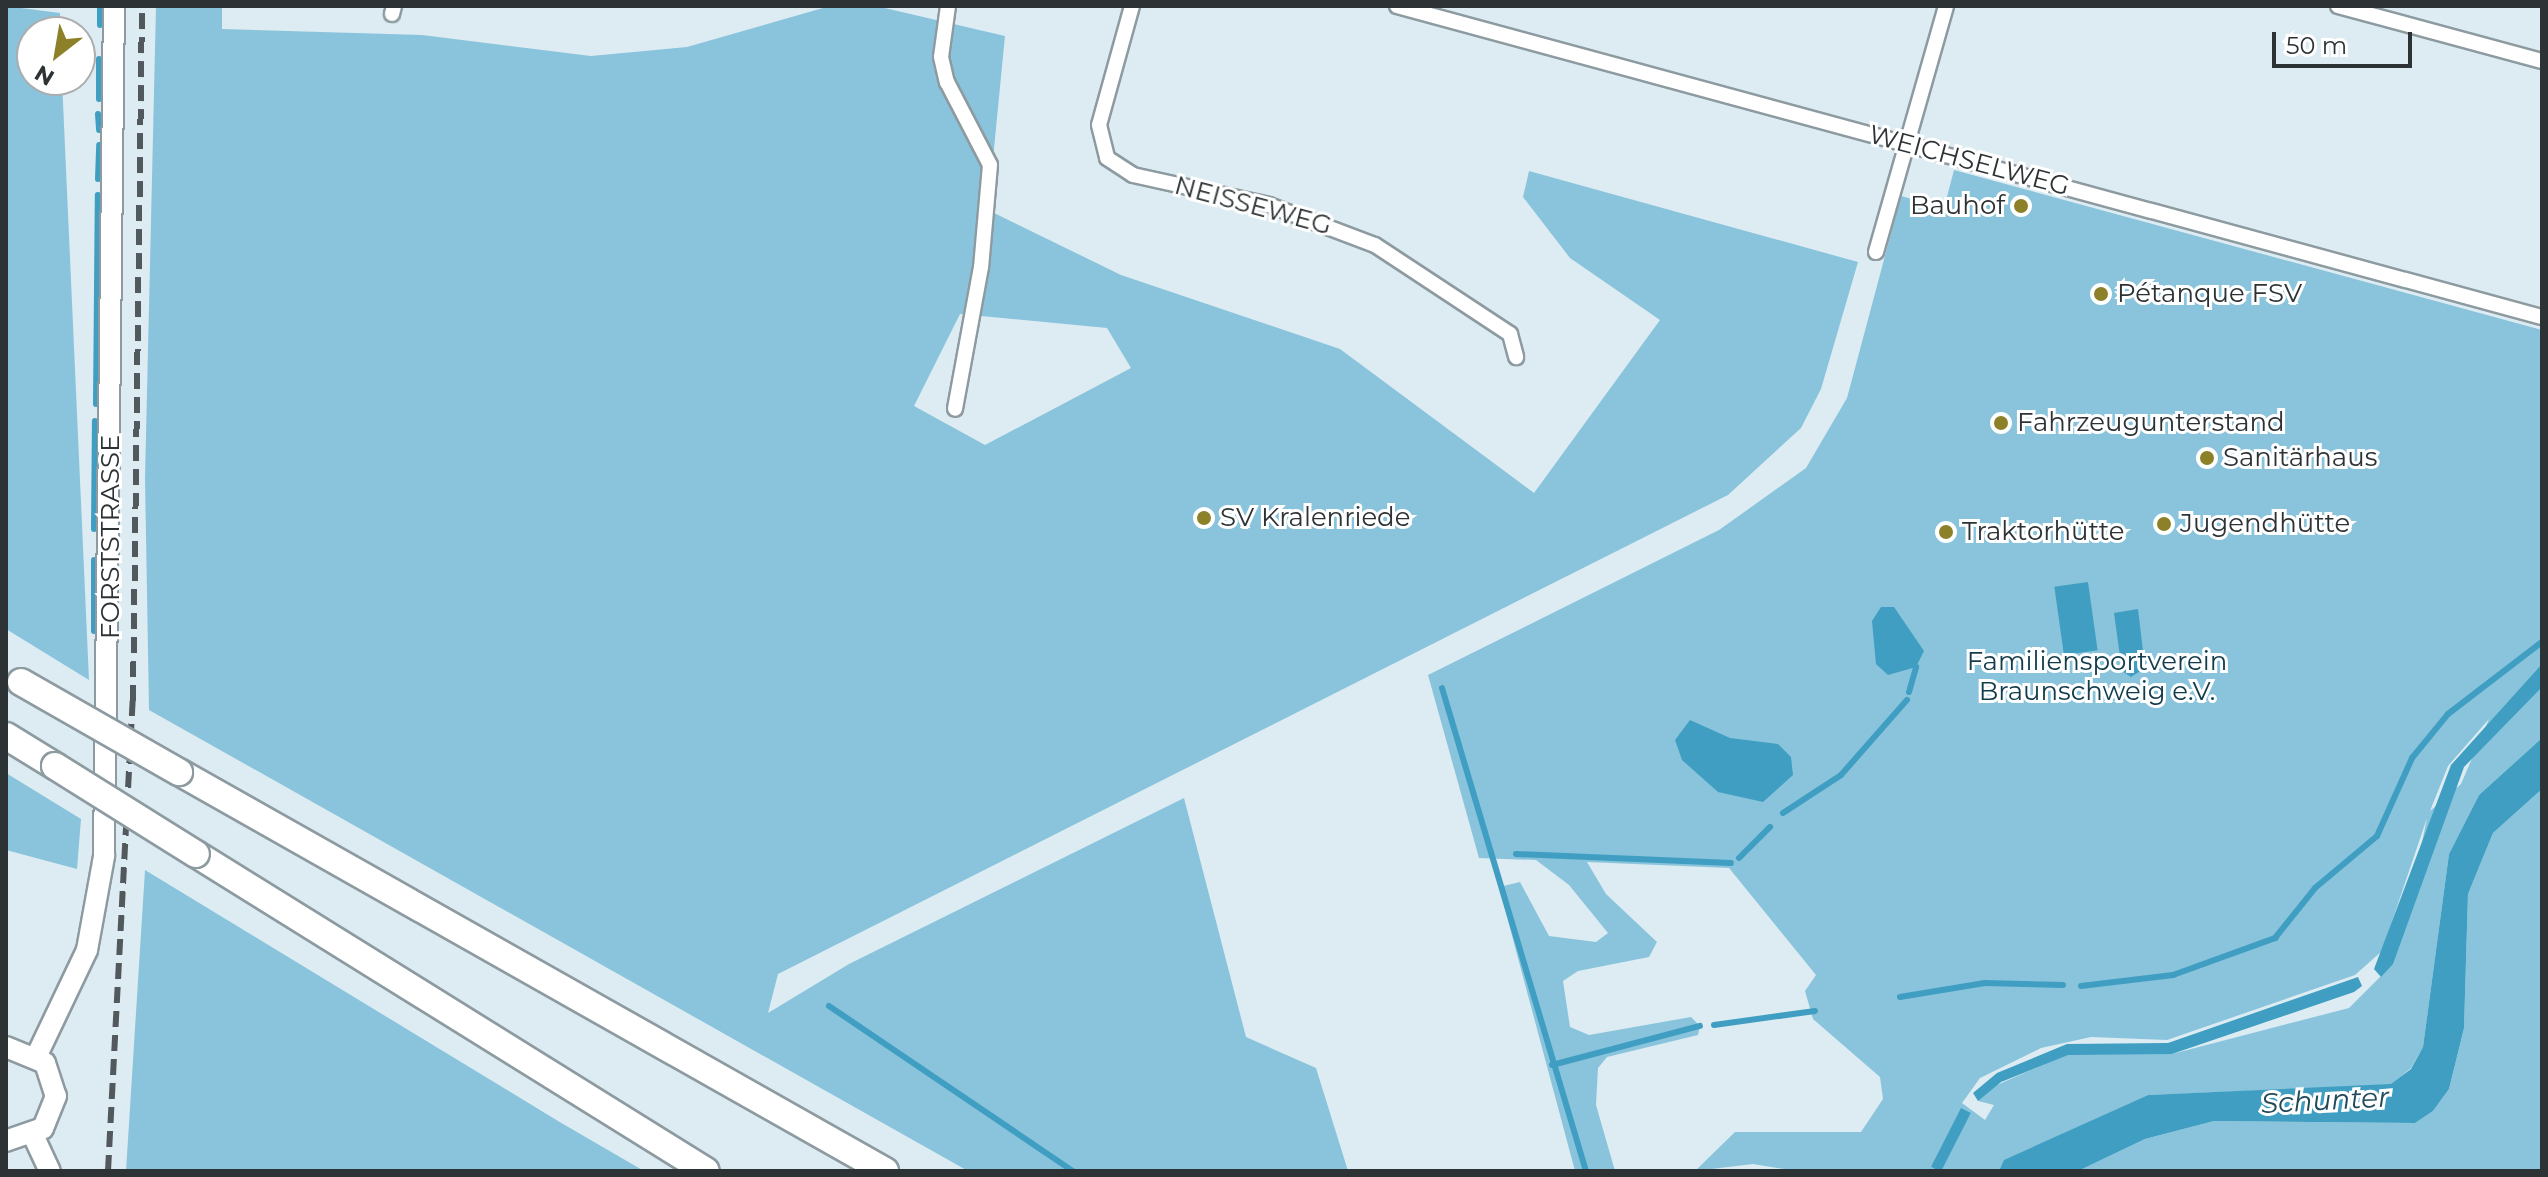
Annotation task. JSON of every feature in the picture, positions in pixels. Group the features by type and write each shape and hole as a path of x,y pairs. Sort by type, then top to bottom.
{"highway":[{"path":"13,677 885,1171"},
{"path":"6,736 706,1171"}],"main road":[{"name":"FORSTSTRASSE","path":"37,1055 87,950 104,856 114,6"},
{"path":"6,1047 37,1055 52,1073 56,1096 50,1118 33,1135 6,1141"},
{"path":"33,1135 50,1171"}],"street":[{"path":"948,6 941,57 947,82 990,165 981,267 955,409"},
{"name":"NEISSEWEG","path":"1132,6 1099,125 1107,158 1133,175 1269,205 1375,245 1510,334 1516,357"},
{"name":"WEICHSELWEG","path":"1397,6 2542,317"},
{"path":"1876,252 1946,6"},
{"path":"2338,6 2542,61"}],"green space":[{"path":"6,6 60,13 60,16 16,16 16,96 63,96 89,680 6,629"},
{"path":"156,6 222,6 222,29 422,35 591,56 687,47 830,6 876,6 1005,36 988,210 1121,275 1340,349 1534,493 1660,320 1570,258 1523,197 1529,171 1858,262 1821,389 1801,428 1728,495 778,974 768,1013 849,964 1184,798 1246,1037 1316,1068 1348,1171 968,1171 149,710 145,478","holes":["960,314 1107,328 1131,368 985,445 914,406"]},
{"name":"Familiensportverein Braunschweig e.V.","path":"1954,170 2542,330 2542,738 2479,795 2449,854 2423,1047 2411,1068 2391,1085 2148,1095 2005,1160 1999,1171 1796,1171 1753,1164 1695,1171 1735,1132 1861,1132 1883,1099 1880,1077 1813,1019 1805,991 1816,975 1729,868 1587,862 1606,894 1657,942 1649,957 1578,971 1563,981 1570,1027 1589,1035 1691,1017 1700,1026 1698,1035 1607,1057 1598,1068 1596,1105 1615,1171 1575,1171 1499,887 1520,882 1549,936 1596,942 1608,933 1569,885 1536,860 1479,858 1428,675 1719,530 1806,468 1847,398 1901,196 1944,208","holes":["2489,719 2461,784 2430,811 2448,766","2427,818 2409,906 2381,976 2349,1008 2172,1054 2068,1054 1990,1088 1978,1101 1994,1105 1985,1120 1962,1103 1980,1078 2041,1048 2091,1037 2167,1040 2355,975 2382,951"]},
{"path":"6,773 81,819 77,869 6,850"},
{"path":"2542,789 2542,1171 2078,1171 2145,1139 2214,1121 2415,1123 2433,1111 2449,1089 2464,1028 2468,894 2493,833"},
{"path":"145,870 558,1121 644,1171 126,1171"}],"water":[{"path":"2088,582 2098,650 2064,655 2054,587"},
{"path":"1881,607 1894,607 1924,651 1916,667 1888,675 1876,664 1872,621"},
{"path":"2138,609 2145,668 2131,677 2122,671 2114,613"},
{"path":"2542,664 2542,687 2464,767 2393,964 2381,977 2374,969 2451,765"},
{"path":"1690,720 1730,738 1778,744 1791,757 1793,775 1763,802 1718,792 1682,760 1675,740"},
{"name":"Schunter","path":"2542,738 2542,789 2493,833 2468,894 2464,1028 2449,1089 2433,1111 2415,1123 2214,1121 2145,1139 2078,1171 1999,1171 2004,1160 2148,1095 2391,1084 2411,1069 2423,1047 2449,854 2479,795"},
{"path":"2358,977 2362,986 2354,992 2172,1054 2068,1055 2001,1082 1978,1101 1973,1093 1997,1073 2067,1044 2168,1043"},
{"path":"1961,1108 1971,1113 1941,1171 1931,1167"}],"waterway":[{"path":"100,6 100,25"},
{"path":"99,59 99,99"},
{"path":"98,114 99,130"},
{"path":"98,179 99,145"},
{"path":"96,404 98,195"},
{"path":"94,529 95,421"},
{"path":"94,560 94,631"},
{"path":"2081,986 2173,975 2275,938 2315,888 2377,836 2412,758 2448,714 2542,642"},
{"path":"1909,692 1916,667"},
{"path":"1442,688 1586,1171"},
{"path":"1783,813 1841,775 1907,700"},
{"path":"1739,858 1770,827"},
{"path":"1516,854 1731,863"},
{"path":"1900,997 1985,983 2063,985"},
{"path":"829,1006 1073,1171"},
{"path":"1714,1025 1815,1011"},
{"path":"1552,1065 1700,1026"}],"railway":[{"path":"108,1171 133,701 142,6"}],"place":[{"name":"Bauhof","path":"2021,206"},
{"name":"Pétanque FSV","path":"2101,294"},
{"name":"Fahrzeugunterstand","path":"2001,423"},
{"name":"Sanitärhaus","path":"2207,458"},
{"name":"SV Kralenriede","path":"1204,518"},
{"name":"Jugendhütte","path":"2164,524"},
{"name":"Traktorhütte","path":"1946,532"}]}
